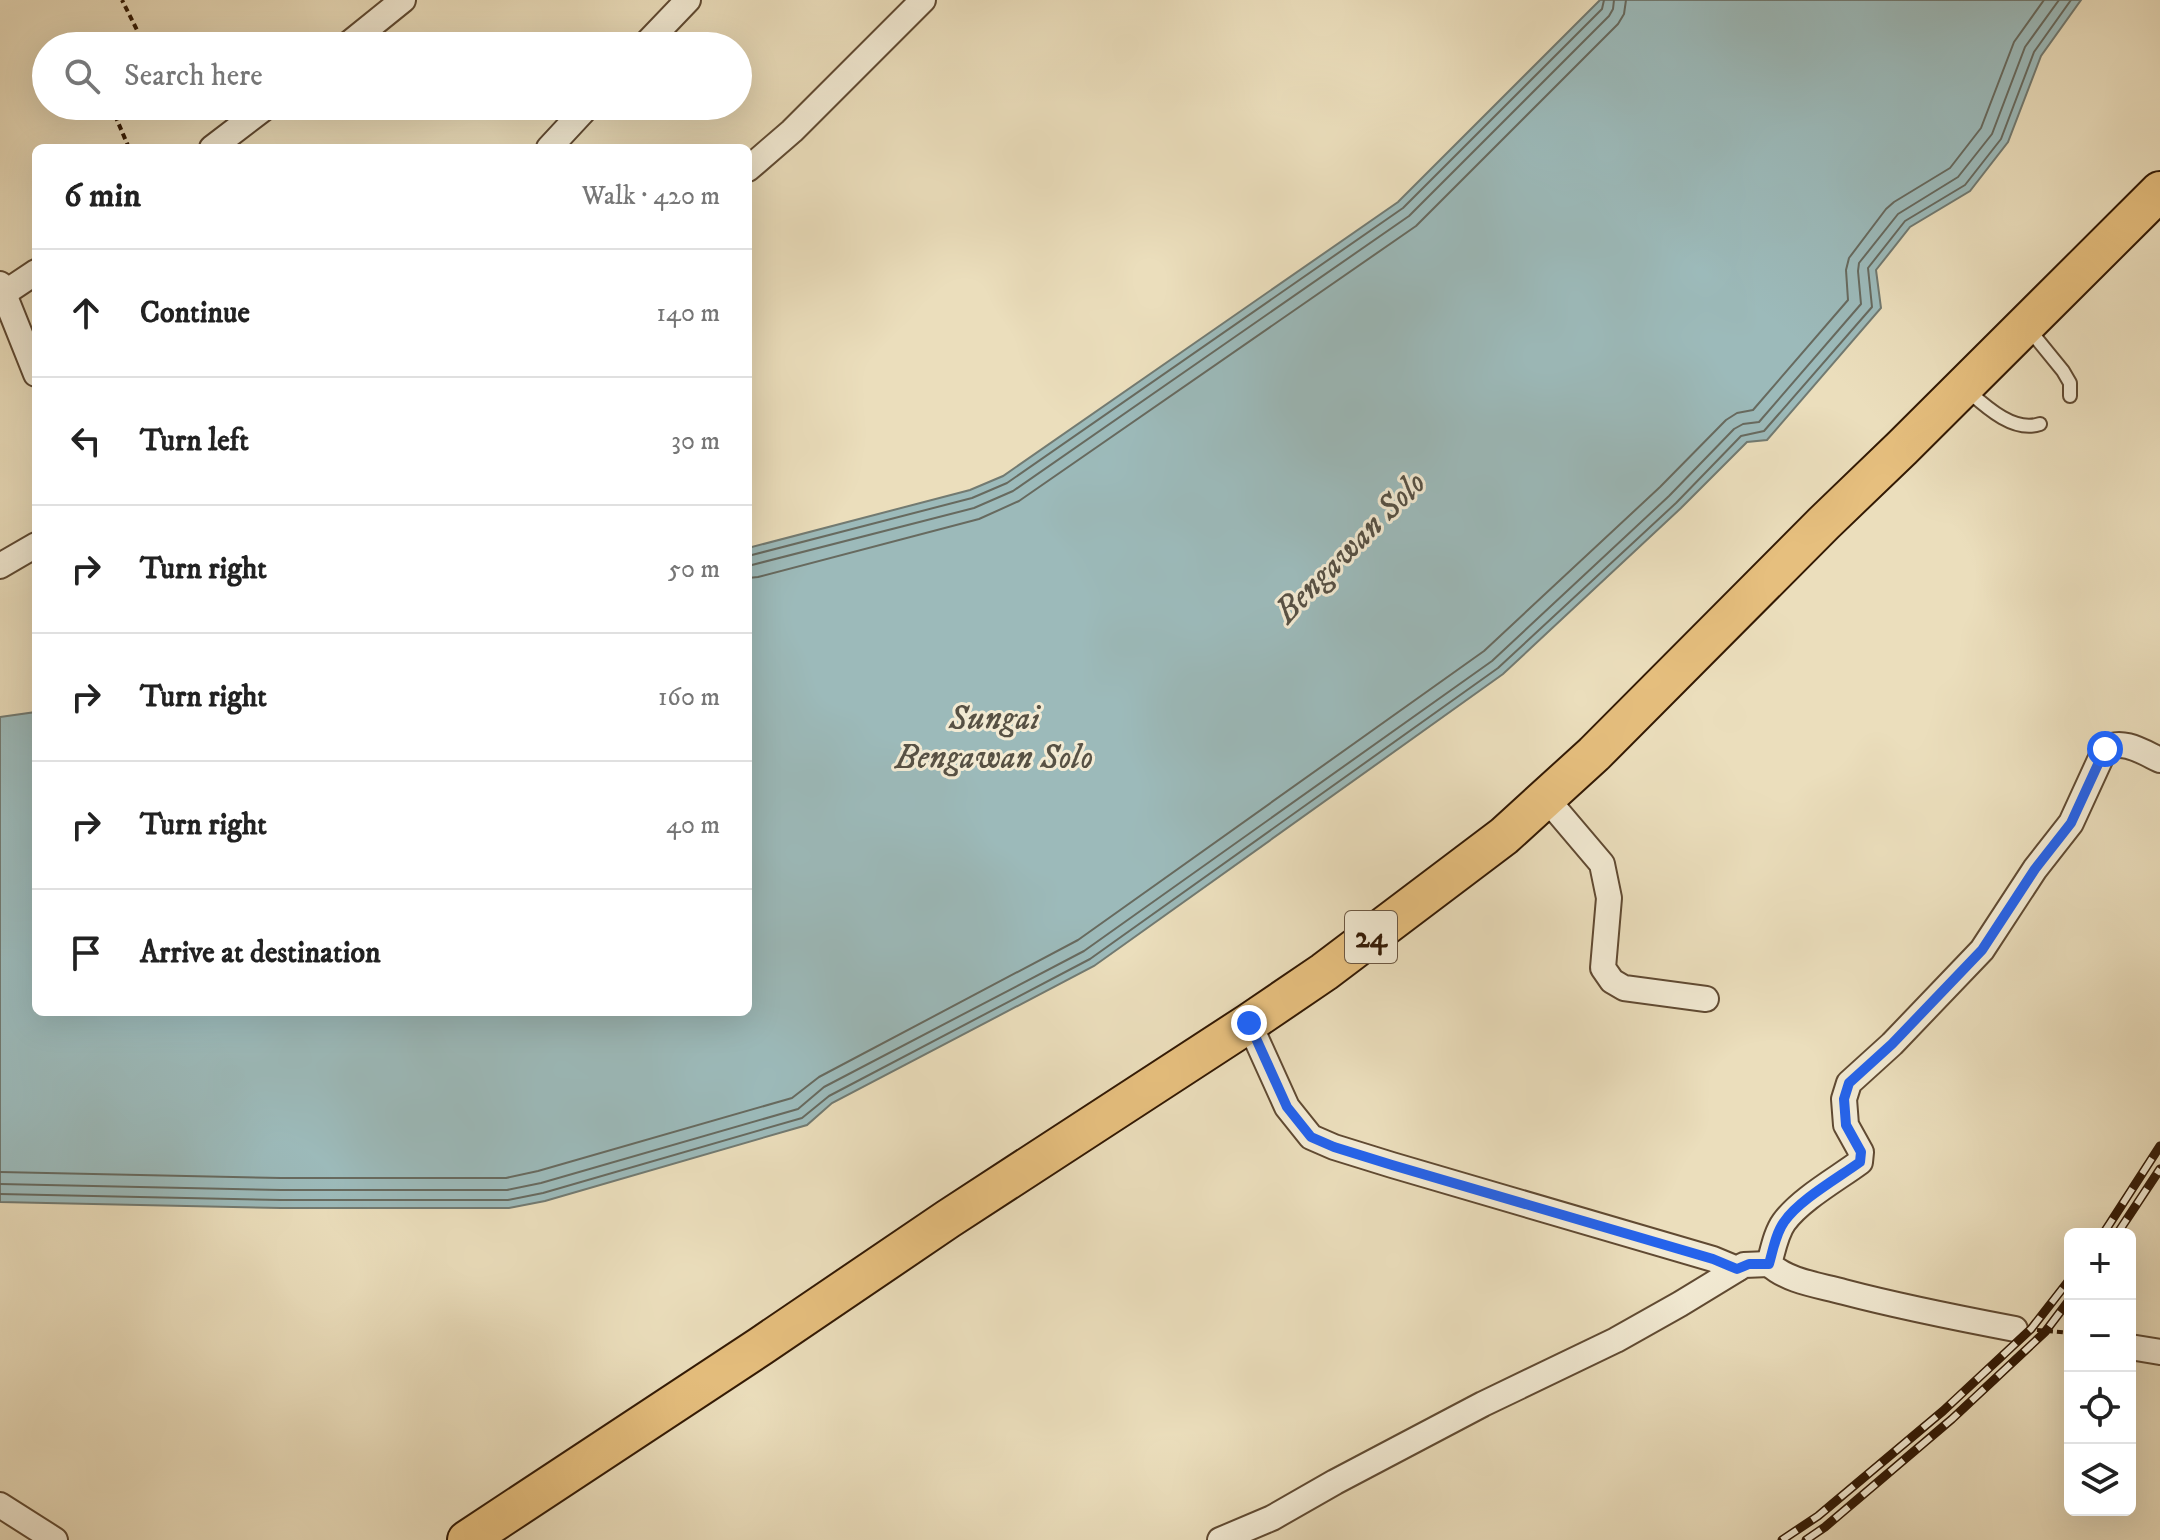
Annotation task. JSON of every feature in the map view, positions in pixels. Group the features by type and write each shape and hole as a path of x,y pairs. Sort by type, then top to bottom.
{"highway":[{"name":"24","path":"467,1540 961,1210 1249,1023 1324,972 1504,836 1594,754 2160,191"}],"street":[{"path":"363,32 403,0"},
{"path":"657,32 688,0"},
{"path":"752,166 792,131 923,0"},
{"path":"217,144 249,120"},
{"path":"553,144 575,120"},
{"path":"32,274 2,291 32,364"},
{"path":"0,566 32,547"},
{"path":"1769,1264 1785,1220 1799,1206 1860,1162 1861,1152 1846,1125 1844,1099 1849,1083 1892,1044 1982,950 2035,869 2071,823 2105,749 2118,743 2160,760"},
{"path":"1546,798 1602,864 1609,898 1603,968 1612,981 1624,988 1706,999"},
{"path":"1249,1023 1287,1107 1311,1137 1377,1161 1713,1259 1737,1269"},
{"path":"1220,1540 1272,1518 1483,1404 1616,1340 1749,1264 1769,1264 1779,1273 1800,1281 1919,1311 2015,1329"},
{"path":"2136,1348 2160,1352"},
{"path":"0,1505 55,1540"}],"lane":[{"path":"2026,325 2063,371 2070,383 2070,396"},
{"path":"1963,386 1989,410 2008,420 2033,426 2040,424"}],"path":[{"path":"122,0 138,32"},
{"path":"117,120 127,144"},
{"path":"2015,1329 2064,1333"}],"water":[{"name":"Sungai Bengawan Solo","path":"1600,0 2081,0 2041,56 2008,142 1970,191 1910,227 1876,270 1881,308 1767,440 1747,442 1503,674 1094,966 832,1103 807,1125 545,1201 509,1208 281,1208 0,1202 0,717 32,713 32,1016 752,1016 752,547 970,490 1003,476 1398,202"}],"railway":[{"path":"2107,1228 2160,1146"},
{"path":"2121,1228 2160,1169"},
{"path":"1782,1540 1818,1516 1943,1411 2031,1329 2064,1287"},
{"path":"1806,1540 1952,1419 2045,1332 2069,1300"}],"route":[{"path":"1249,1023 1287,1107 1311,1137 1392,1165 1713,1259 1737,1269 1749,1264 1769,1264 1785,1220 1799,1206 1860,1162 1861,1152 1846,1125 1844,1099 1849,1083 1892,1044 1982,950 2035,869 2071,823 2105,749"}],"water label":[{"name":"Bengawan Solo","path":"1349,546"}]}
